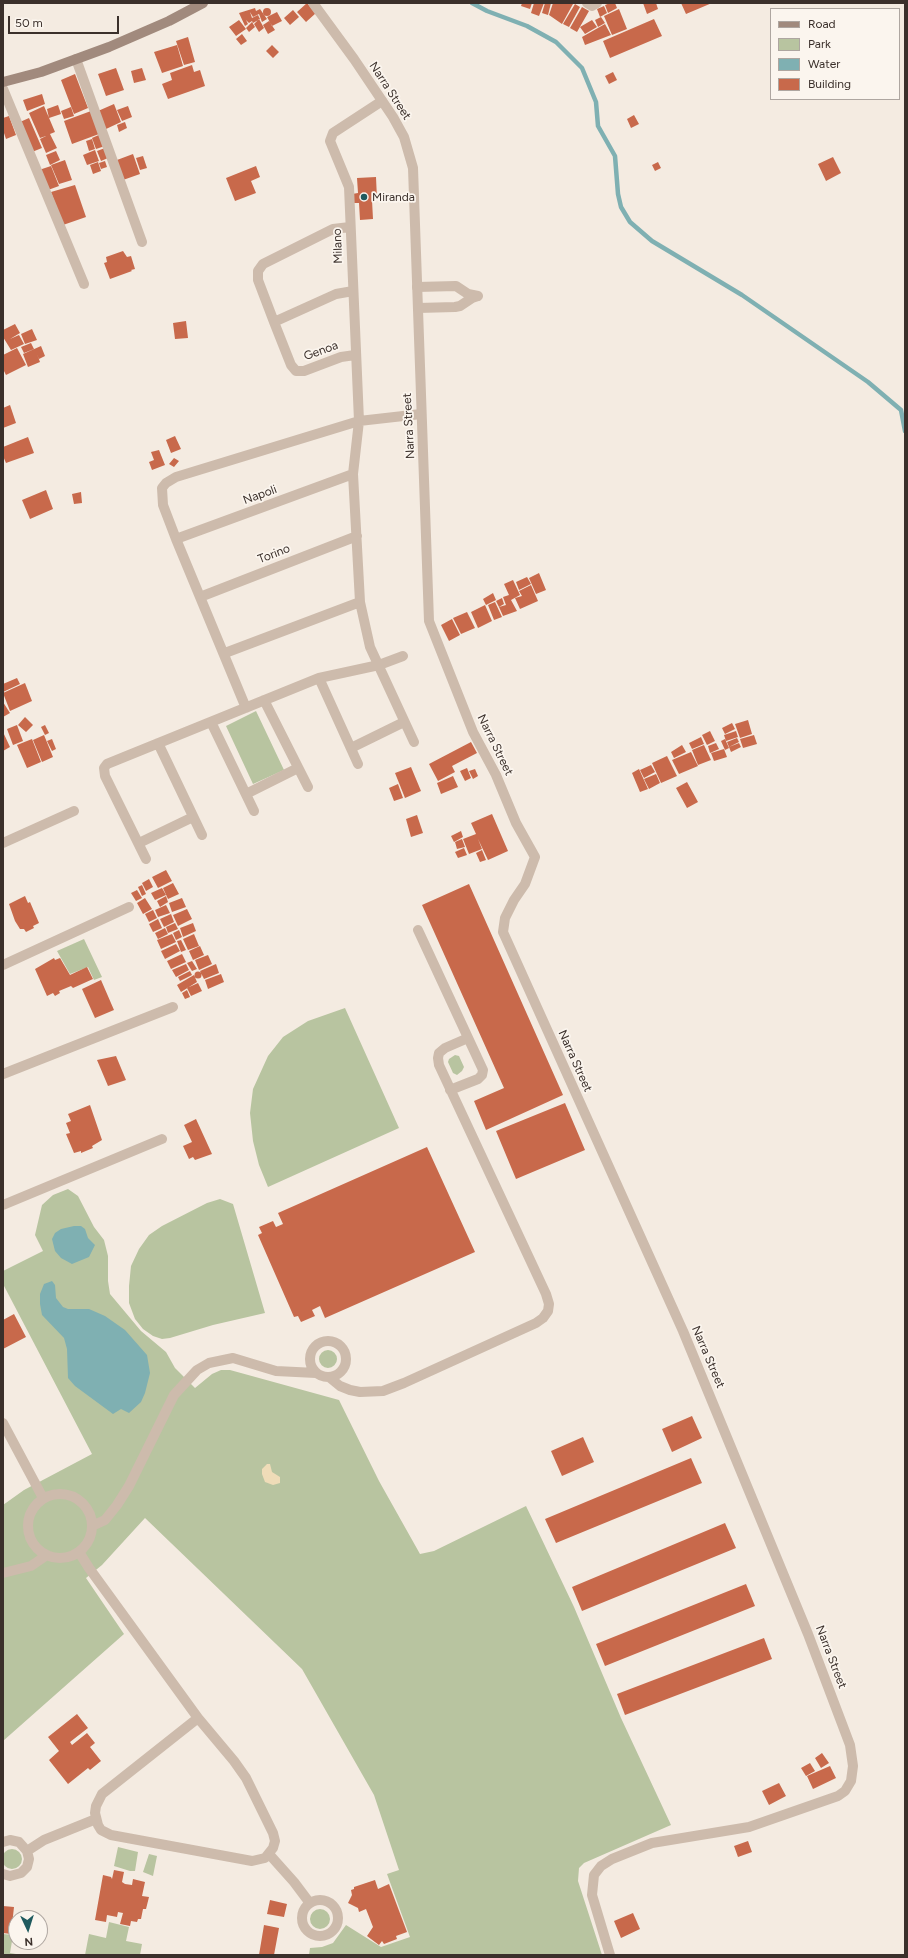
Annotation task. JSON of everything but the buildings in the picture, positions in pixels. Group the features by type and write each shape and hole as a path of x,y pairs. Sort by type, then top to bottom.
{"main road":[{"path":"3,82 41,72 76,59 169,21 203,3"}],"street":[{"name":"Narra Street","path":"312,3 354,59 382,101 404,137 413,168 429,621 473,732 496,775 516,823 535,857 525,884 514,900 505,918 503,932 683,1331 808,1634 850,1745 853,1766 851,1781 846,1791 838,1796 749,1827 652,1843 612,1859 601,1866 594,1875 592,1895 610,1955"},
{"path":"587,3 592,6 597,3"},
{"path":"76,59 142,242"},
{"path":"3,89 84,284"},
{"name":"Milano","path":"382,101 330,137 332,146 349,187 358,421 353,474 360,602 370,647 414,742"},
{"path":"350,227 333,230 262,264 258,271 258,280 274,322 336,294 353,291"},
{"path":"417,287 456,286 468,294 478,296 460,306 455,307 418,308"},
{"name":"Genoa","path":"274,322 291,365 296,371 304,371 344,356 355,355"},
{"path":"246,708 225,653 176,539 161,496 162,488 166,483 176,477 358,421 422,414"},
{"name":"Napoli","path":"176,539 353,474"},
{"name":"Torino","path":"200,597 357,536"},
{"path":"225,653 360,602"},
{"path":"146,859 105,776 104,768 107,764 319,678 379,665 403,656"},
{"path":"319,678 358,764"},
{"path":"264,700 308,787"},
{"path":"211,722 254,811"},
{"path":"351,748 404,722"},
{"path":"158,743 202,835"},
{"path":"246,794 298,768"},
{"path":"3,843 74,811"},
{"path":"138,843 193,817"},
{"path":"3,965 128,908"},
{"path":"418,930 483,1070 482,1075 478,1080 450,1090"},
{"path":"3,1074 173,1007"},
{"path":"92,1526 105,1520 129,1486 174,1395 182,1384 197,1370 209,1363 225,1358 233,1358 276,1371 316,1373 329,1377 340,1386 350,1390 360,1392 383,1391 404,1383 536,1323 543,1318 548,1311 549,1304 546,1294 438,1065 439,1053 445,1048 468,1038"},
{"path":"3,1205 162,1139"},
{"path":"316,1373 312,1368 310,1354 318,1343 331,1340 343,1347 347,1360 341,1372 329,1377"},
{"path":"3,1423 43,1498"},
{"path":"59,1494 75,1497 84,1503 90,1512 92,1526 92,1533 87,1544 79,1552 62,1558 47,1555 34,1545 29,1536 27,1525 29,1514 35,1505 43,1498 59,1494"},
{"path":"79,1552 88,1568 198,1718 234,1761 271,1826 275,1841 269,1854 259,1860 252,1861 111,1835 101,1830 96,1819 96,1806 102,1794 198,1718"},
{"path":"3,1573 31,1566 47,1555"},
{"path":"28,1851 44,1840 96,1819"},
{"path":"3,1842 10,1840 19,1842 28,1851 29,1859 24,1870 14,1876 3,1874"},
{"path":"269,1854 294,1882 309,1902"}],"green space":[{"path":"256,711 284,770 253,784 226,726"},
{"path":"84,939 102,977 94,980 88,967 70,974 57,951"},
{"path":"345,1008 399,1128 268,1187 259,1165 253,1141 250,1113 253,1089 268,1056 283,1037 308,1021"},
{"path":"455,1055 459,1056 464,1067 457,1075 453,1073 448,1062 449,1059"},
{"path":"68,1189 78,1196 94,1227 104,1240 108,1256 108,1281 110,1294 141,1331 166,1352 175,1368 195,1388 212,1374 221,1370 230,1370 339,1400 379,1481 420,1554 434,1551 526,1506 574,1607 621,1718 671,1825 584,1863 579,1868 578,1881 602,1955 309,1955 310,1948 322,1947 333,1943 346,1925 381,1947 410,1937 387,1874 399,1870 374,1795 302,1669 145,1518 102,1565 86,1578 124,1634 3,1741 3,1505 24,1490 92,1454 3,1284 3,1271 43,1251 35,1235 42,1205 53,1195"},
{"path":"220,1199 233,1204 265,1313 213,1325 170,1338 162,1339 153,1336 143,1329 135,1319 129,1303 131,1266 139,1249 149,1235 162,1226 207,1203"},
{"path":"324,1350 332,1350 337,1355 335,1366 332,1368 324,1368 319,1363 319,1355"},
{"path":"118,1847 138,1852 135,1871 114,1866"},
{"path":"12,1849 19,1852 22,1859 19,1866 12,1869 5,1866 2,1859 5,1852"},
{"path":"149,1854 157,1856 153,1876 143,1872"},
{"path":"320,1909 327,1912 330,1919 327,1926 320,1929 313,1926 310,1919 313,1912"},
{"path":"109,1922 129,1927 126,1941 142,1944 140,1955 85,1955 89,1934 106,1938"},
{"path":"3,1934 8,1934 8,1950 10,1950 10,1953 22,1955 3,1955"}],"sand":[{"path":"267,1464 270,1464 272,1472 280,1477 280,1483 273,1485 265,1482 262,1469"}],"water":[{"path":"81,1226 85,1229 88,1238 95,1245 89,1257 72,1264 61,1258 55,1251 52,1239 55,1233 61,1229"},
{"path":"52,1281 55,1285 56,1298 63,1307 68,1309 89,1309 105,1316 125,1330 147,1355 150,1373 145,1393 141,1402 129,1413 121,1409 113,1414 75,1386 68,1378 67,1349 64,1338 42,1315 40,1304 40,1294 44,1284"}],"waterway":[{"path":"472,3 487,11 527,26 556,42 582,68 596,102 598,126 615,156 618,194 621,207 630,222 652,241 742,295 868,382 901,410 905,431"}],"place":[{"name":"Miranda","path":"364,197"}]}
